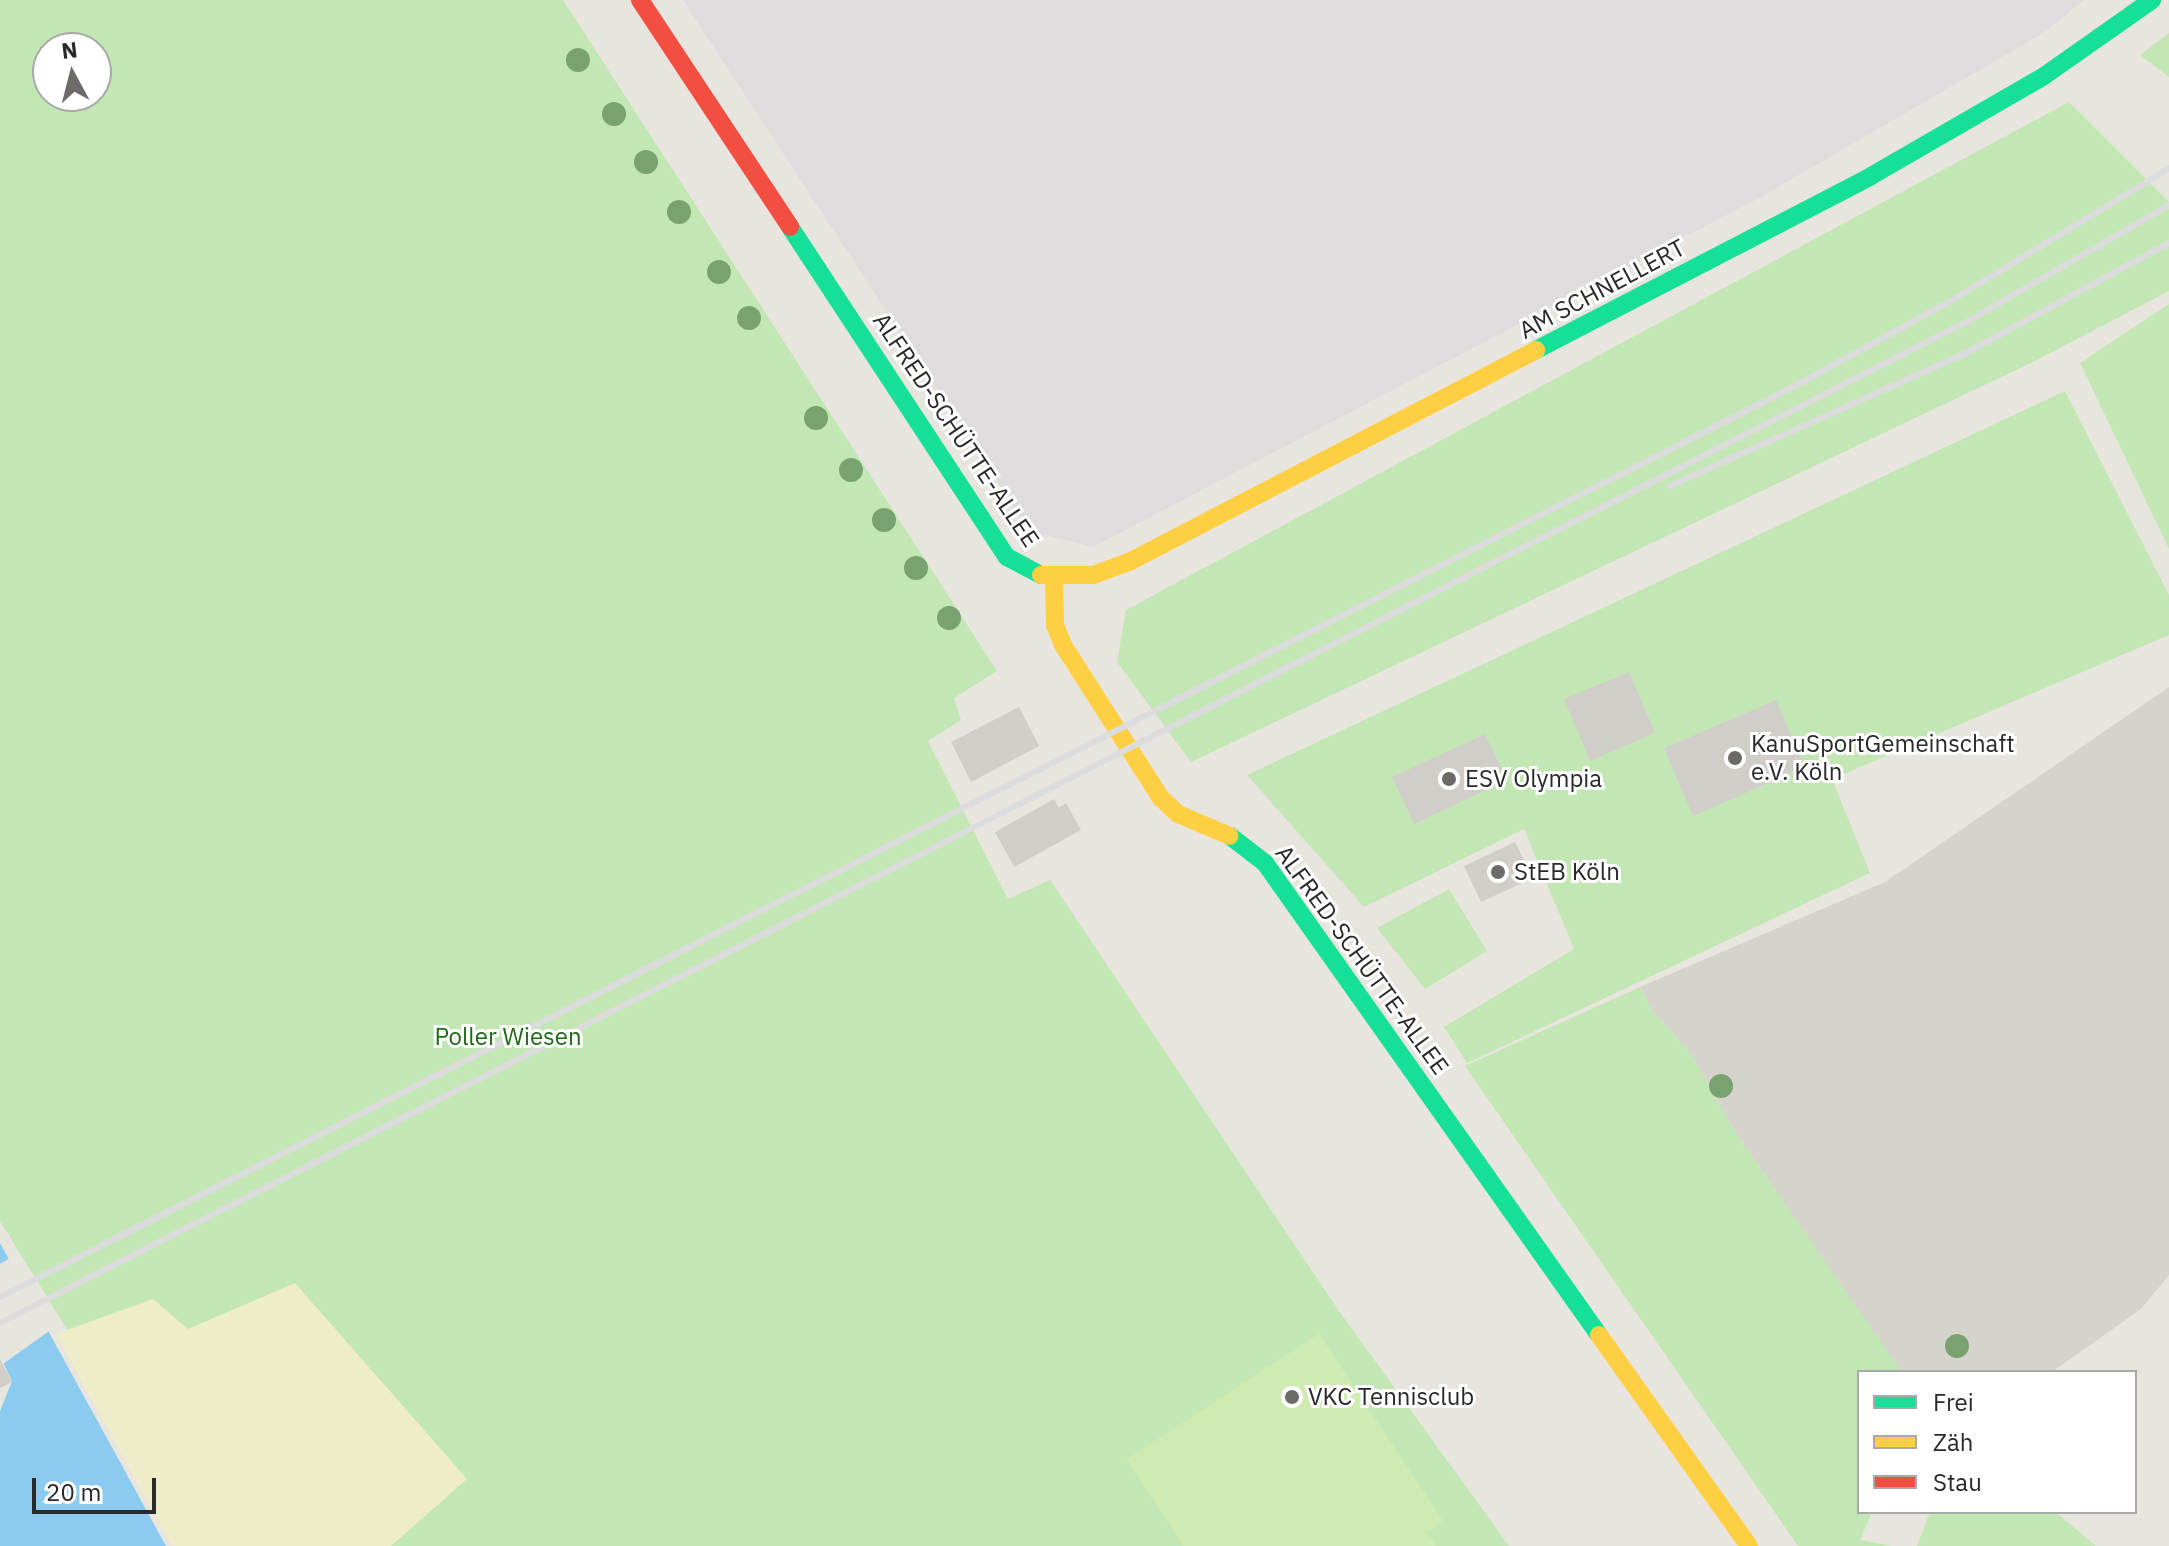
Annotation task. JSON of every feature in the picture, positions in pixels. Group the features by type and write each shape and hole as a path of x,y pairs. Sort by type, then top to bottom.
{"street":[{"name":"ALFRED-SCHÜTTE-ALLEE","path":"640,0 1007,557 1026,571 1054,578 1055,625 1063,645 1161,798 1178,814 1244,842 1265,863 1749,1546"},
{"name":"AM SCHNELLERT","path":"1054,578 1093,575 1129,562 1871,176 2044,76 2152,0"}],"shaded area":[{"path":"683,0 2084,0 2045,32 1761,197 1093,547 1030,531"},
{"path":"2169,687 2169,1275 2141,1309 2055,1370 1901,1370 1736,1133 1690,1052 1654,1012 1640,987 1885,882"}],"green space":[{"name":"Poller Wiesen","path":"0,0 563,0 997,671 954,698 961,720 928,741 1008,899 1050,880 1339,1311 1509,1546 201,1546 0,1221"},
{"path":"2169,33 2169,77 2140,55"},
{"path":"2069,102 2169,202 2169,291 2033,362 1191,762 1117,662 1126,610"},
{"path":"2169,304 2169,549 2080,363"},
{"path":"2065,391 2169,595 2169,635 1832,779 1870,873 1467,1063 1444,1027 1574,949 1524,829 1364,907 1247,775"},
{"path":"1449,889 1487,951 1425,989 1377,928"},
{"path":"1640,987 1654,1012 1690,1052 1736,1133 1902,1370 1857,1370 1857,1514 1871,1514 1860,1540 1892,1546 1798,1546 1465,1066"},
{"name":"VKC Tennisclub","path":"1319,1334 1443,1521 1427,1532 1436,1546 1184,1546 1127,1459"},
{"path":"1929,1514 2058,1514 2096,1546 1917,1546"}],"sand":[{"path":"295,1283 467,1479 391,1546 172,1546 56,1334 153,1299 188,1329"}],"water":[{"path":"0,1243 166,1546 0,1546 0,1411 12,1381 0,1356"}],"pier":[{"path":"12,1257 52,1329 0,1366 0,1264"}],"building":[{"name":"ESV Olympia","path":"1629,672 1655,733 1590,761 1564,699"},
{"name":"KanuSportGemeinschaft e.V. Köln","path":"1776,700 1805,767 1693,816 1664,748"},
{"path":"1019,707 1039,746 971,782 951,742"},
{"name":"ESV Olympia","path":"1485,734 1507,780 1414,824 1392,777"},
{"path":"1054,799 1059,808 1066,803 1081,830 1014,867 995,832"},
{"name":"StEB Köln","path":"1515,842 1533,878 1481,902 1464,866"},
{"path":"0,1359 12,1382 0,1388"}],"railway":[{"path":"0,1297 1795,386 1949,302 2169,168"},
{"path":"0,1323 1970,320 2169,205"},
{"path":"1670,486 1966,353 2169,243"}],"traffic: fast":[{"path":"1536,350 1871,176 2044,76 2152,0"},
{"path":"790,227 1007,557 1041,575"},
{"path":"1230,836 1265,863 1599,1335"}],"traffic: slow":[{"path":"1041,575 1093,575 1129,562 1536,350"},
{"path":"1054,578 1055,625 1063,645 1161,798 1178,814 1230,836"},
{"path":"1599,1335 1749,1546"}],"traffic: jam":[{"path":"640,0 790,227"}],"place":[{"name":"KanuSportGemeinschaft e.V. Köln","path":"1735,758"},
{"name":"ESV Olympia","path":"1449,779"},
{"name":"StEB Köln","path":"1498,872"},
{"name":"VKC Tennisclub","path":"1292,1397"}]}
